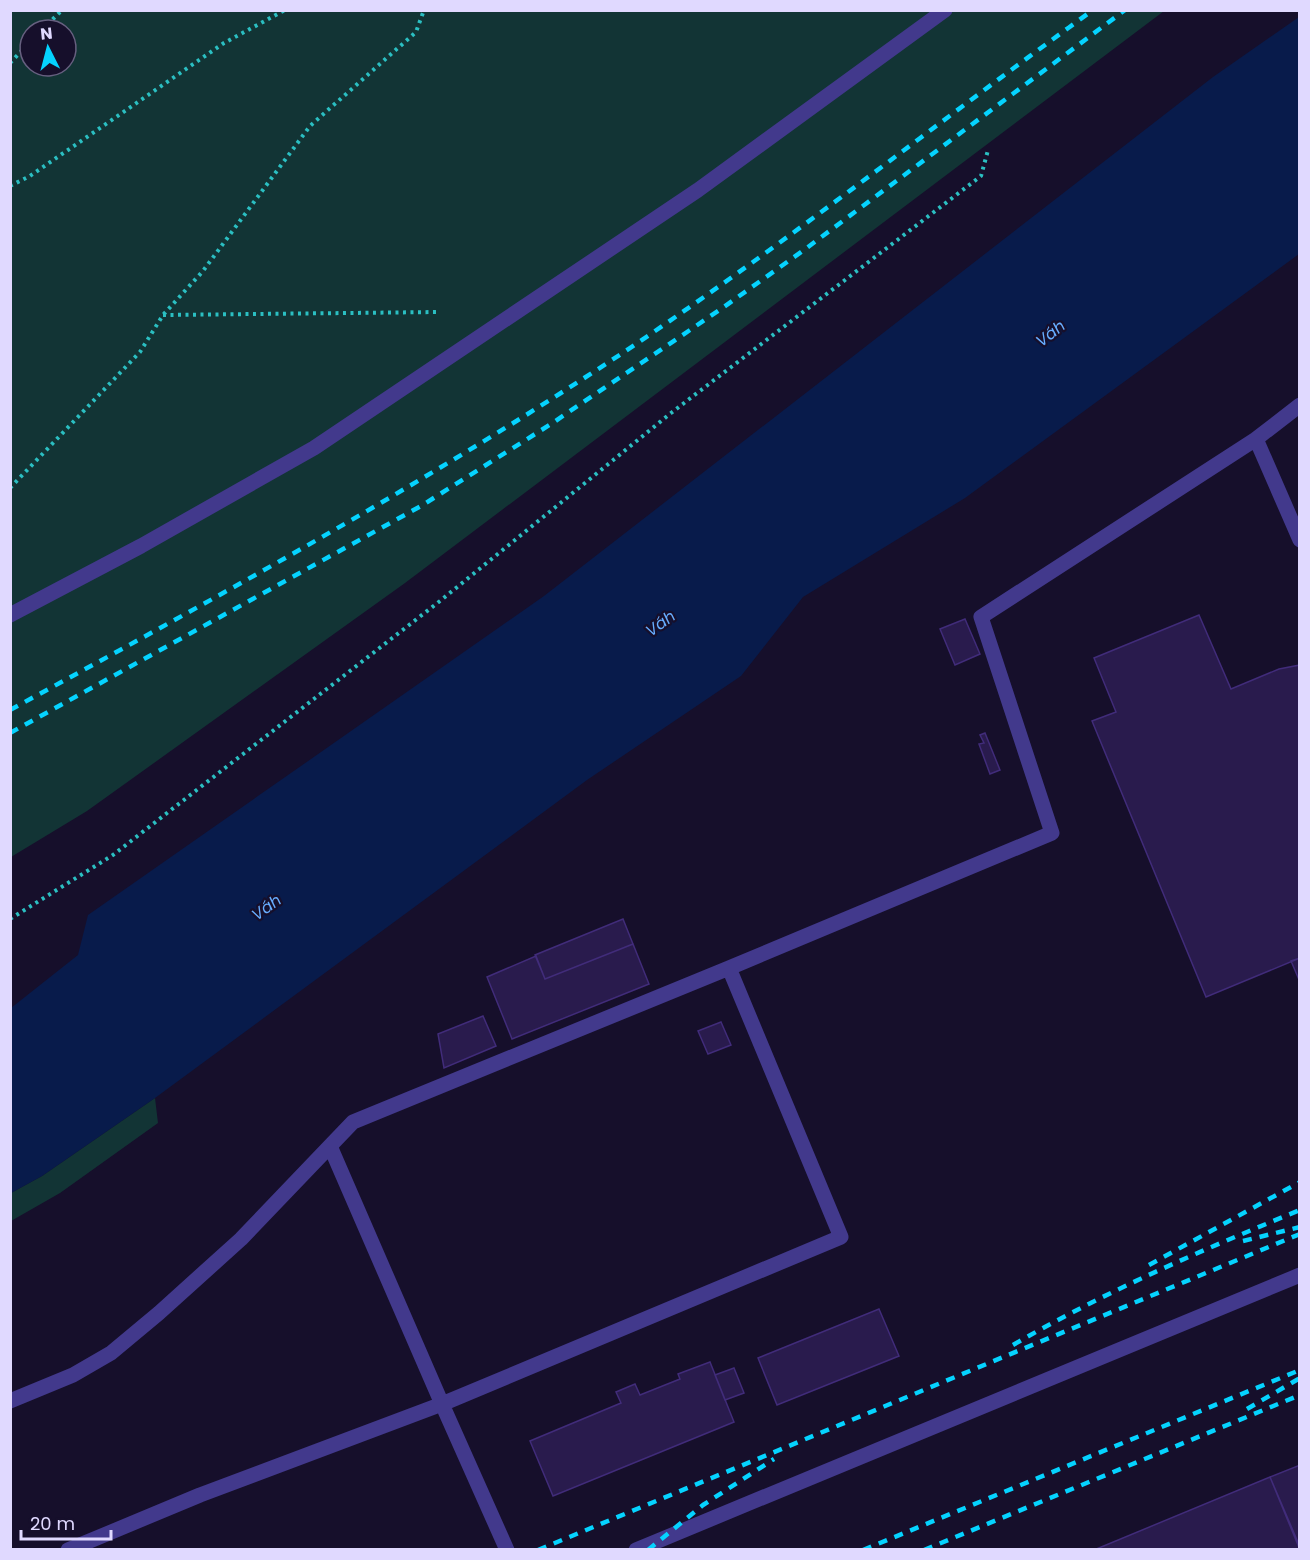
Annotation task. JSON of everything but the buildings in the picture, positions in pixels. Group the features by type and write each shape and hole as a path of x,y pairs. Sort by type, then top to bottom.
{"street":[{"path":"10,615 141,546 314,448 698,190 945,10"},
{"path":"10,1401 73,1375 111,1353 241,1239 353,1122 729,969 1052,833 981,617 1256,439 1299,405"},
{"path":"1256,439 1299,540"},
{"path":"68,1550 200,1496 442,1404 841,1237 729,969"},
{"path":"330,1146 507,1550"},
{"path":"636,1550 1299,1275"}],"path":[{"path":"10,186 30,176 224,44 285,10"},
{"path":"10,488 140,352 163,315 203,271 310,126 416,32 424,10"},
{"path":"10,919 113,855 440,601 671,413 981,176 988,150"},
{"path":"163,315 439,312"}],"green space":[{"path":"10,11 1164,11 405,583 87,811 11,857"},
{"path":"155,1098 158,1123 60,1193 11,1221 11,1193 42,1176"}],"water":[{"name":"Váh","path":"1299,17 1299,254 965,498 803,597 741,676 587,780 155,1098 42,1176 11,1193 11,1008 78,955 88,915 544,596 1213,77"}],"railway":[{"path":"10,710 320,538 547,402 741,271 1093,10"},
{"path":"10,733 421,506 551,424 804,250 1125,10"},
{"path":"1149,1265 1300,1182"},
{"path":"1013,1345 1083,1307 1154,1273 1300,1210"},
{"path":"1243,1241 1300,1227"},
{"path":"538,1550 1300,1234"},
{"path":"863,1550 1300,1370"},
{"path":"1247,1409 1300,1378"},
{"path":"924,1550 1300,1395"},
{"path":"648,1550 703,1505 774,1459"}]}
